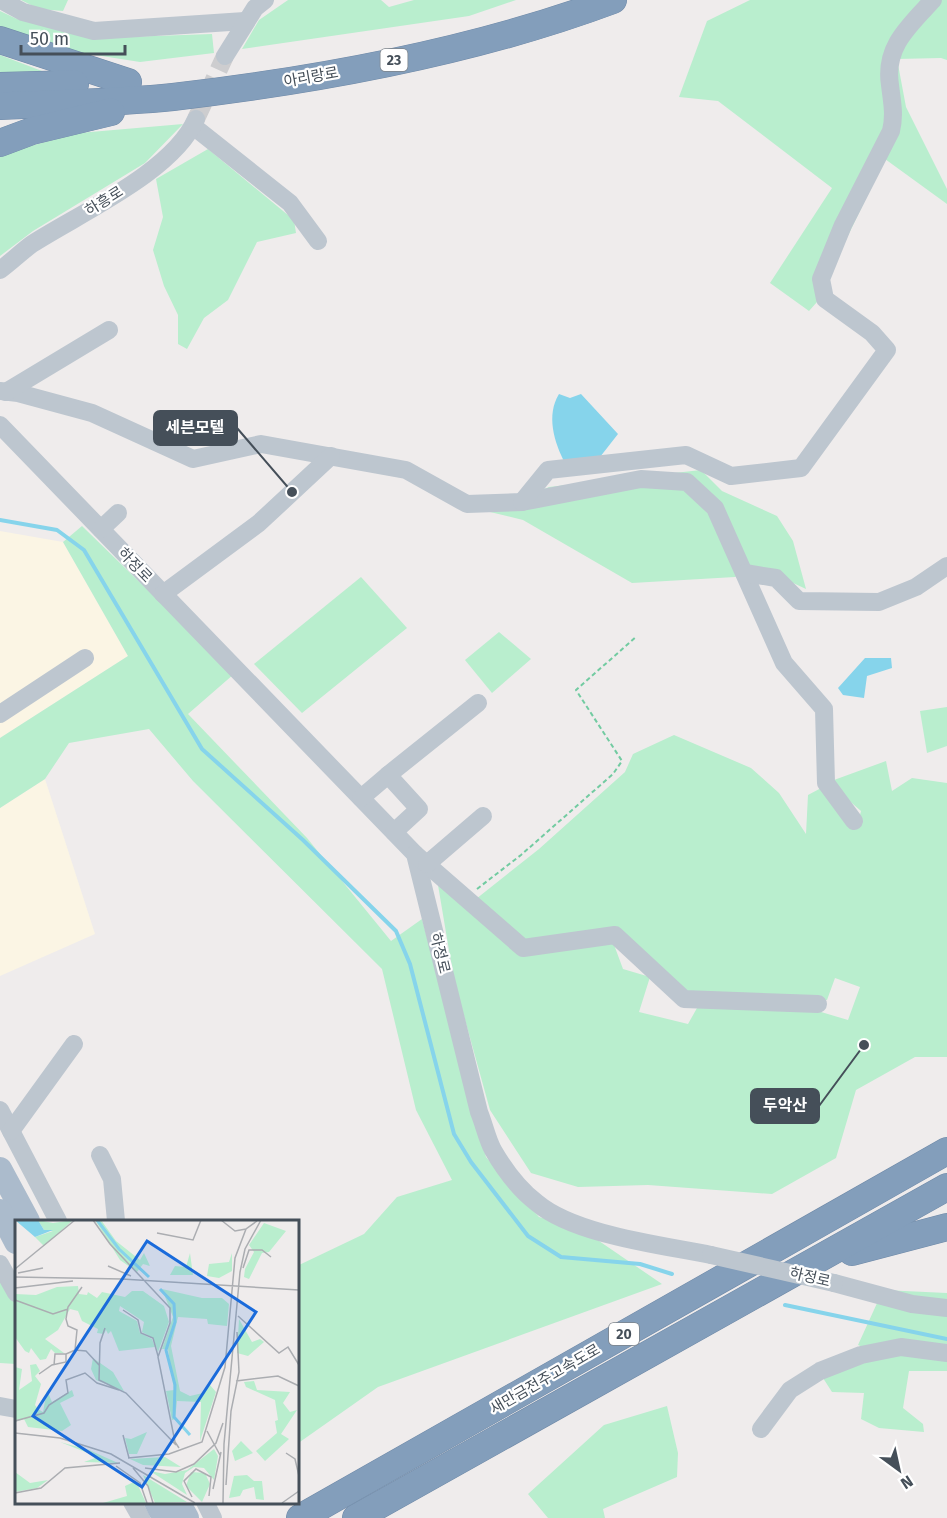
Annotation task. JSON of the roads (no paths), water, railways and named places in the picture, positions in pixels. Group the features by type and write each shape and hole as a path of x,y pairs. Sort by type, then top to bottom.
{"highway":[{"name":"아리랑로","path":"0,86 200,78 351,54 487,22 559,0"},
{"name":"아리랑로","path":"0,106 171,97 329,74 492,38 613,0"},
{"name":"23","path":"0,40 128,82"},
{"name":"23","path":"0,143 32,131 171,97"},
{"name":"새만금전주고속도로","path":"300,1518 947,1151"},
{"name":"새만금전주고속도로","path":"356,1518 947,1187"},
{"path":"805,1265 947,1227"}],"main road":[{"path":"0,1169 27,1220"},
{"path":"0,1211 15,1240"},
{"path":"0,1218 15,1240"},
{"path":"160,1503 191,1511"}],"street":[{"path":"1,0 23,12 93,31 245,21"},
{"path":"225,56 245,21 265,0"},
{"path":"522,502 548,470 686,455 731,476 801,468 887,350 872,333 825,299 821,279 843,225 891,131 895,115 889,82 889,60 898,38 933,0"},
{"name":"하흥로","path":"0,270 30,246 137,180 166,158 194,123 290,202 318,240"},
{"path":"3,392 109,330"},
{"path":"3,392 92,413 193,459 261,444 406,470 467,504 522,502 641,479 687,482 715,508 784,663 824,709 826,783 854,821"},
{"name":"하정로","path":"0,425 421,859 479,1112 492,1149 537,1204 565,1220 609,1234 834,1283 912,1304 947,1308"},
{"path":"163,594 259,523 331,456"},
{"path":"101,530 118,513"},
{"path":"745,573 776,578 799,602 879,602 916,587 947,566"},
{"path":"0,714 84,658"},
{"path":"361,798 478,703"},
{"path":"388,775 419,809 394,832"},
{"path":"483,816 421,859 522,948 615,935 684,999 818,1004"},
{"path":"11,1131 74,1044"},
{"path":"0,1110 57,1220"},
{"path":"100,1155 112,1179 116,1220"},
{"path":"0,1264 15,1291"},
{"path":"761,1429 790,1390 820,1371 861,1355 901,1347 947,1353"},
{"path":"0,1406 15,1409"},
{"path":"133,1503 141,1518"}],"water":[{"path":"559,394 570,398 581,394 618,434 600,457 565,463 555,437 552,420"},
{"path":"865,658 891,658 892,668 867,676 864,698 843,695 838,688"}],"waterway":[{"path":"0,520 57,530 84,550 202,749 303,840 396,931 410,964 454,1134 471,1162 528,1236 561,1257 640,1264 672,1274"},
{"path":"785,1305 947,1339"}],"tunnel":[{"path":"196,119 225,56"}],"place":[{"name":"세븐모텔","path":"292,492"},
{"name":"두악산","path":"864,1045"}]}
